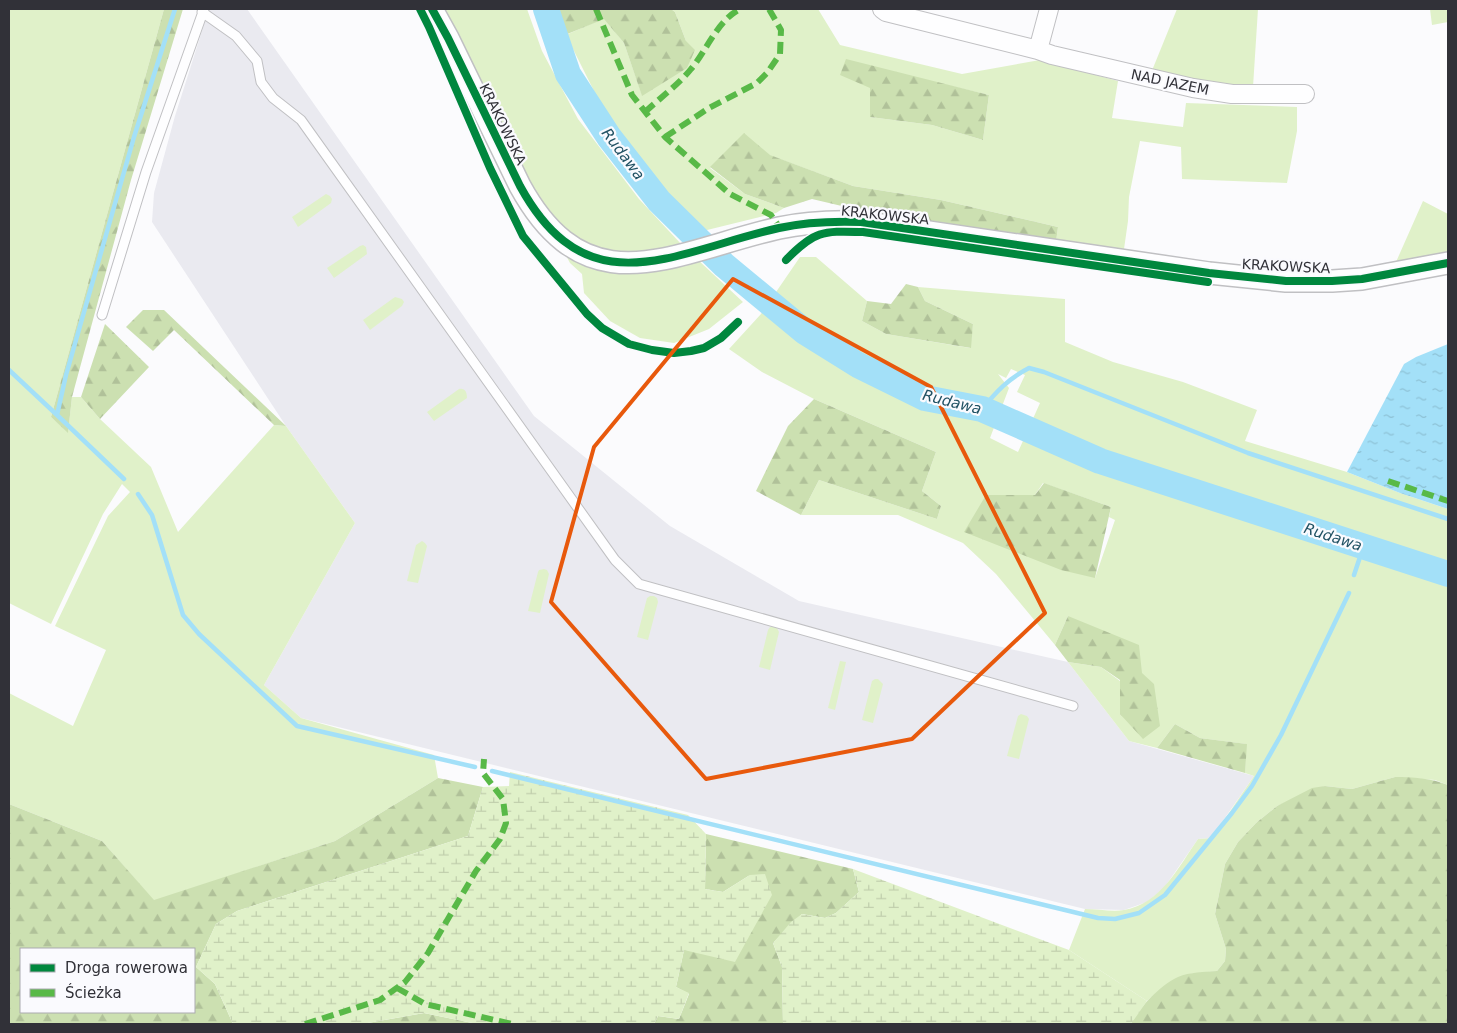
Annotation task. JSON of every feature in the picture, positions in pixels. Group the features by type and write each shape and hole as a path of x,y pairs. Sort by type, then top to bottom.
{"street":[{"name":"KRAKOWSKA","path":"432,9 532,208 545,224 566,243 597,258 630,263 658,260 780,228 813,222 832,221 861,222 1200,272 1286,281 1332,281 1362,278 1448,263"},
{"name":"NAD JAZEM","path":"882,9 886,12 1052,55 1193,88 1232,94 1305,94"},
{"path":"1038,50 1049,9"}],"lane":[{"path":"102,315 146,172 203,10 236,36 257,60 261,82 273,98 300,120 615,560 639,584 1073,706"}],"highlighted area":[{"path":"733,279 931,387 1045,613 912,739 706,779 551,602 594,447"}],"shaded area":[{"path":"209,9 247,9 534,416 670,526 799,601 1068,662 1129,741 1254,776 1211,838 1198,839 1164,888 1147,902 1124,910 1085,909 301,718 264,685 355,523 286,426 152,222 154,193 175,116"}],"green space":[{"path":"9,9 164,9 51,417 68,432 72,397 81,397 100,419 151,467 178,532 274,425 286,426 355,523 264,685 301,718 434,755 438,778 335,841 154,901 102,841 9,804 9,693 73,726 106,650 55,626 108,516 130,492 122,484 103,514 51,624 9,603"},
{"path":"164,9 183,9 131,180 72,397 68,433 51,417"},
{"path":"444,9 527,9 542,51 578,119 639,199 682,245 743,302 709,329 674,343 640,338 610,321 584,293 582,274 570,263 518,165"},
{"path":"557,9 671,9 675,12 686,41 695,50 687,68 642,96 624,43 604,19 565,35"},
{"path":"671,9 818,9 840,45 962,74 1040,60 1118,81 1112,118 1183,127 1186,103 1297,107 1297,131 1287,183 1182,179 1181,147 1140,141 1129,197 1124,249 1056,242 1058,227 941,200 853,186 769,155 744,134 710,168 745,194 784,208 776,213 699,232 651,178 609,121 566,35 604,18 624,43 642,95 686,41 675,12","holes":["934,82 989,95 983,140 932,125 870,117 870,88"]},
{"path":"1177,9 1258,9 1253,87 1215,84 1151,73"},
{"path":"1430,9 1448,9 1448,22 1432,25"},
{"path":"846,59 989,95 983,140 932,125 870,117 870,88 840,75"},
{"path":"744,133 770,155 853,186 941,200 1058,227 1056,242 880,215 812,199 784,208 745,194 710,167"},
{"path":"326,194 332,199 331,203 298,227 292,217"},
{"path":"1423,201 1448,214 1448,252 1396,262"},
{"path":"363,245 366,247 367,254 334,278 327,268"},
{"path":"800,257 816,257 867,301 862,321 886,334 970,348 973,324 925,301 918,287 1065,299 1065,342 1113,362 1183,382 1257,410 1245,441 1347,472 1448,509 1448,785 1435,780 1395,777 1352,789 1325,786 1277,806 1256,823 1238,842 1225,864 1215,914 1226,949 1225,961 1217,971 1190,974 1156,993 1147,1001 1069,950 1085,909 1124,910 1148,900 1168,882 1198,839 1212,838 1254,776 1245,773 1246,744 1200,738 1175,724 1157,748 1129,741 1068,662 1101,667 1120,681 1120,714 1160,726 1068,616 1055,645 996,574 963,543 898,515 801,515 819,480 937,519 941,506 922,491 936,452 814,399 762,372 729,349 761,314","holes":["1011,369 1025,375 1017,392 1040,403 1018,452 990,438 1009,388 998,374 1006,378","1043,483 1111,507 1109,517 1115,520 1095,578 986,495 1035,495"]},
{"path":"906,284 918,287 925,301 973,324 971,348 886,334 862,321 867,301 891,304"},
{"path":"395,297 402,299 404,302 402,306 370,330 363,320"},
{"path":"143,310 164,310 286,426 274,425 174,330 153,351 126,327"},
{"path":"105,324 149,367 100,419 81,397"},
{"path":"459,389 465,391 467,398 434,421 427,412"},
{"path":"814,399 936,452 922,491 941,506 937,519 819,480 801,515 756,491 788,426"},
{"path":"1044,483 1111,507 1095,578 1061,570 964,532 986,495 1035,495"},
{"path":"422,541 427,546 418,583 407,581 416,545"},
{"path":"544,569 549,574 540,613 528,611 538,572"},
{"path":"650,596 657,598 658,602 648,640 637,637 647,598"},
{"path":"1068,616 1139,645 1142,673 1154,684 1160,726 1143,739 1120,714 1120,680 1101,667 1068,662 1055,645"},
{"path":"776,626 779,632 770,670 759,667 768,630 770,627"},
{"path":"840,661 846,662 835,710 828,708"},
{"path":"878,679 883,684 873,723 862,720 872,681"},
{"path":"1021,714 1029,719 1019,759 1007,756 1018,716"},
{"path":"1175,724 1200,738 1247,744 1245,773 1157,748"},
{"path":"510,772 688,815 706,834 705,889 723,892 750,875 765,874 772,895 735,962 684,950 676,987 689,993 679,1019 658,1016 654,1024 477,1024 424,1013 362,1024 233,1024 215,984 196,967 216,924 237,911 468,836 483,787 509,786"},
{"path":"1395,777 1422,778 1448,785 1448,1024 1131,1024 1145,1004 1172,980 1187,974 1217,971 1225,961 1226,949 1215,914 1225,864 1238,842 1256,823 1277,806 1312,788 1325,786 1352,789"},
{"path":"438,778 483,787 468,836 237,911 216,924 196,967 215,984 233,1024 9,1024 9,804 102,841 154,900 335,841"},
{"path":"706,834 853,869 859,892 836,913 825,918 802,914 773,943 782,967 783,1024 654,1024 658,1016 679,1019 689,994 676,987 684,950 750,875 723,892 705,889"},
{"path":"853,869 1069,950 1147,1001 1131,1024 783,1024 782,967 773,943 791,922 802,914 825,918 836,913 859,892"},
{"path":"424,1013 477,1024 362,1024"}],"water":[{"path":"1448,344 1448,509 1347,472 1404,364"}],"waterway":[{"path":"124,479 57,415 66,375 134,137 175,9"},
{"name":"Rudawa","path":"546,9 568,74 609,137 659,201 724,265 805,332 858,365 925,398 982,409 1100,461 1448,574"},
{"path":"982,409 1003,386 1029,368 1044,372 1248,453 1448,519"},
{"path":"9,370 57,415"},
{"path":"138,494 152,515 183,615 199,634 297,726 475,767"},
{"path":"1354,575 1363,548"},
{"path":"492,771 1098,918 1115,919 1139,913 1165,895 1252,786 1281,735 1349,593"}],"marked path":[{"path":"596,9 632,95 665,137 730,194 771,215 780,228"},
{"path":"645,112 686,74 719,28 732,14 740,9"},
{"path":"665,137 709,108 757,83 767,73 780,54 781,30 769,9"},
{"path":"1388,481 1448,501"},
{"path":"305,1024 380,1000 405,982 428,953 476,871 500,839 506,823 503,799 483,773 484,759"},
{"path":"397,988 425,1004 512,1024"}],"cycle path":[{"path":"420,9 490,168 523,236 587,314 602,328 629,344 674,353 704,348 721,338 738,322"},
{"path":"432,9 520,186 546,224 574,248 604,260 635,262 668,258 789,226 809,223 861,222 1209,273 1286,281 1362,279 1448,263"},
{"path":"786,260 805,243 820,234 863,232 1208,282"}]}
